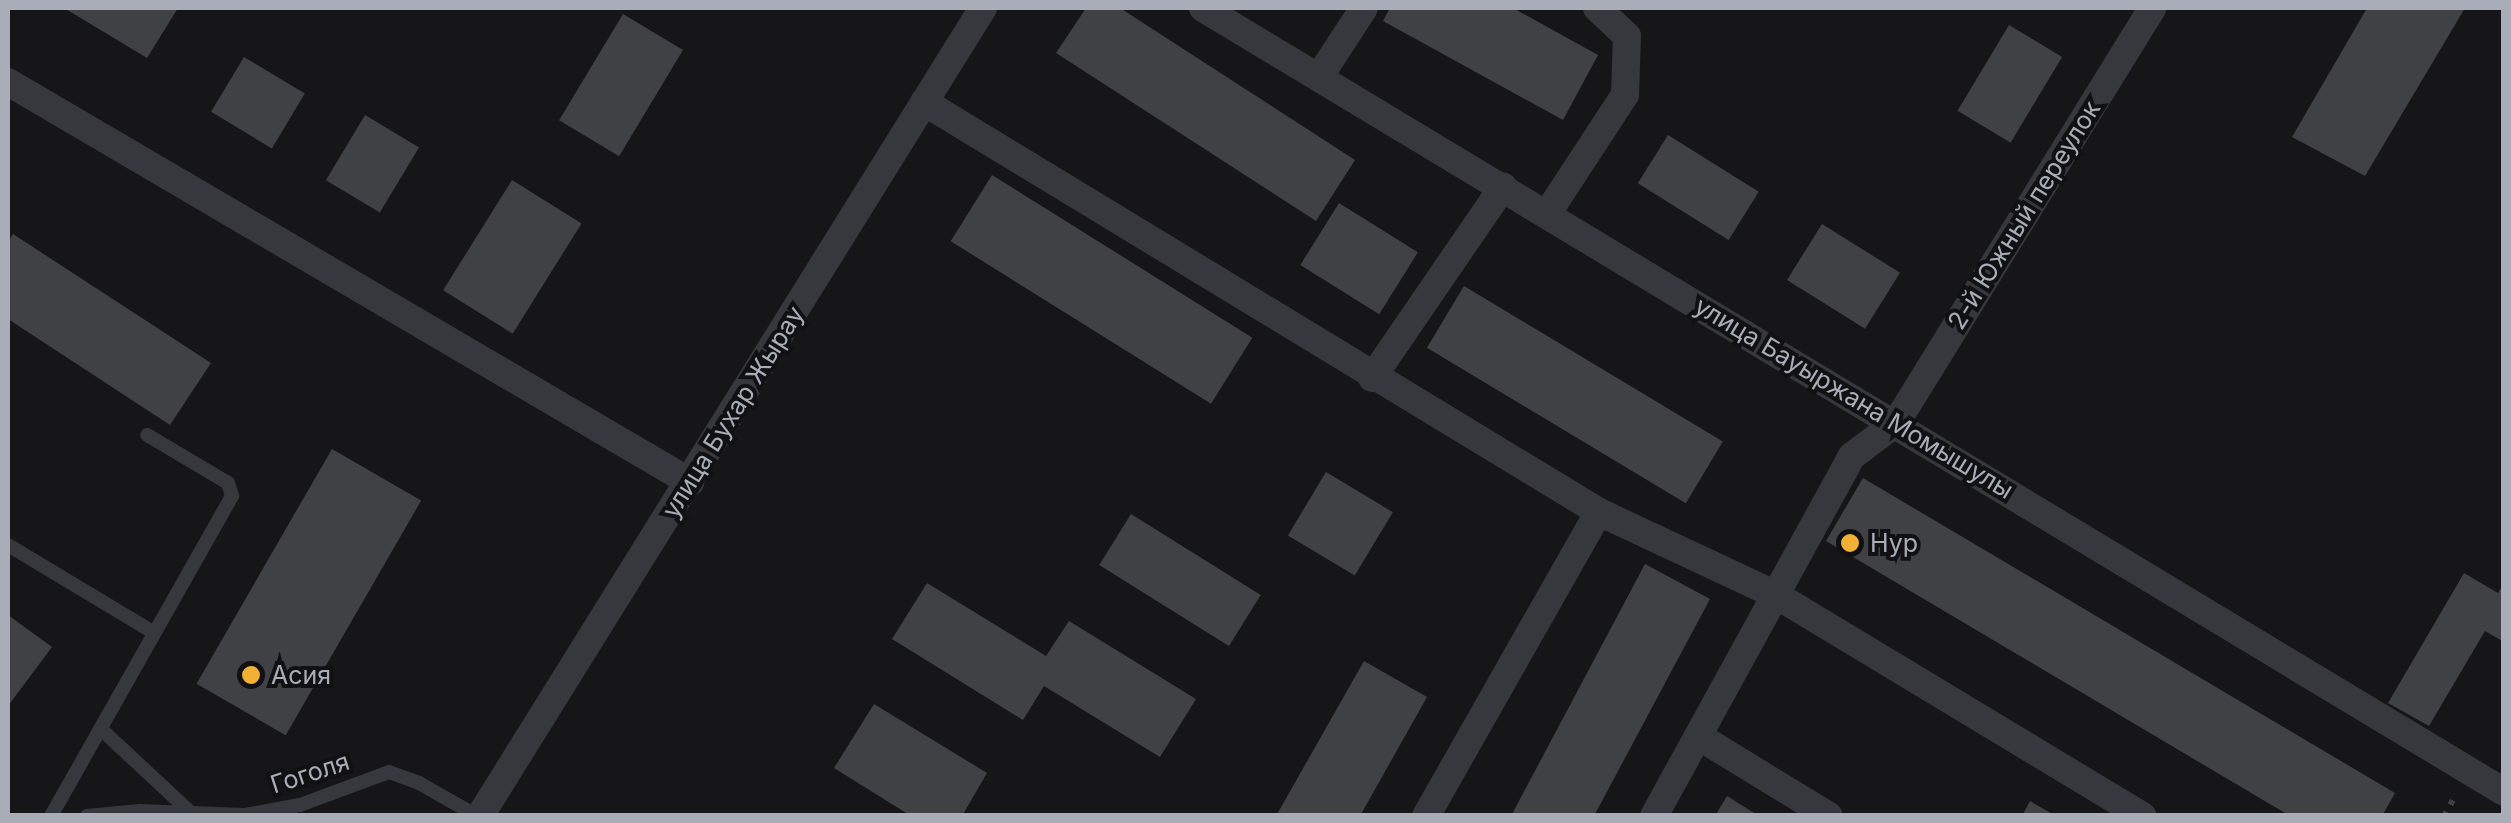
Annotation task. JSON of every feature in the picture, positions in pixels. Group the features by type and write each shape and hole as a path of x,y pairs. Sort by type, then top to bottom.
{"street":[{"name":"улица Бухар Жырау","path":"478,816 983,8"},
{"name":"улица Бауыржана Момышулы","path":"1203,8 2504,792"},
{"path":"1319,77 1364,8"},
{"path":"1547,214 1625,95 1627,36 1597,8"},
{"name":"2-й Южный переулок","path":"1896,423 2152,8"},
{"path":"8,84 690,482"},
{"path":"924,102 1372,378 1599,512 1776,595 2143,816"},
{"path":"1372,378 1503,188"},
{"path":"1654,816 1852,456 1896,423"},
{"path":"1426,816 1599,512"},
{"path":"1698,736 1829,816"}],"lane":[{"path":"51,816 232,496 228,484 147,435"},
{"path":"8,545 153,632"},
{"path":"101,730 190,812"},
{"name":"Гоголя","path":"87,816 190,812 246,815 300,805 389,772 419,782 478,816"}],"building":[{"path":"64,8 178,8 147,58"},
{"path":"1086,8 1120,8 1355,160 1316,221 1056,53"},
{"path":"1390,8 1513,8 1598,55 1563,120 1383,21"},
{"path":"2367,8 2465,8 2365,176 2292,137"},
{"path":"623,14 683,50 619,156 559,120"},
{"path":"2009,25 2062,57 2011,143 1957,111"},
{"path":"244,57 305,94 272,148 211,112"},
{"path":"365,115 419,147 380,213 326,180"},
{"path":"1668,135 1759,192 1729,240 1638,183"},
{"path":"992,175 1252,338 1211,404 951,241"},
{"path":"512,180 582,223 513,334 443,290"},
{"path":"1339,203 1418,252 1379,314 1300,265"},
{"path":"1822,224 1900,273 1865,329 1787,280"},
{"path":"13,234 211,363 170,425 8,319 8,242"},
{"path":"1464,286 1723,442 1686,503 1427,348"},
{"path":"332,449 421,500 286,735 196,684"},
{"path":"1326,472 1393,512 1355,576 1288,535"},
{"path":"1863,478 2395,793 2382,816 2290,816 1826,541"},
{"path":"1131,514 1261,595 1229,646 1099,565"},
{"path":"1645,564 1710,599 1594,816 1511,816"},
{"path":"2464,573 2498,593 2504,583 2504,642 2485,631 2429,726 2388,703"},
{"path":"927,583 1046,656 1069,621 1196,699 1160,757 1044,686 1023,720 892,639"},
{"path":"8,615 52,647 8,706"},
{"path":"1364,661 1427,697 1360,816 1276,816"},
{"path":"874,704 987,773 962,816 911,816 834,768"},
{"path":"1727,796 1759,816 1715,816"},
{"path":"2030,801 2056,816 2022,816"}],"place":[{"name":"Нур","path":"1850,543"},
{"name":"Асия","path":"251,675"}]}
